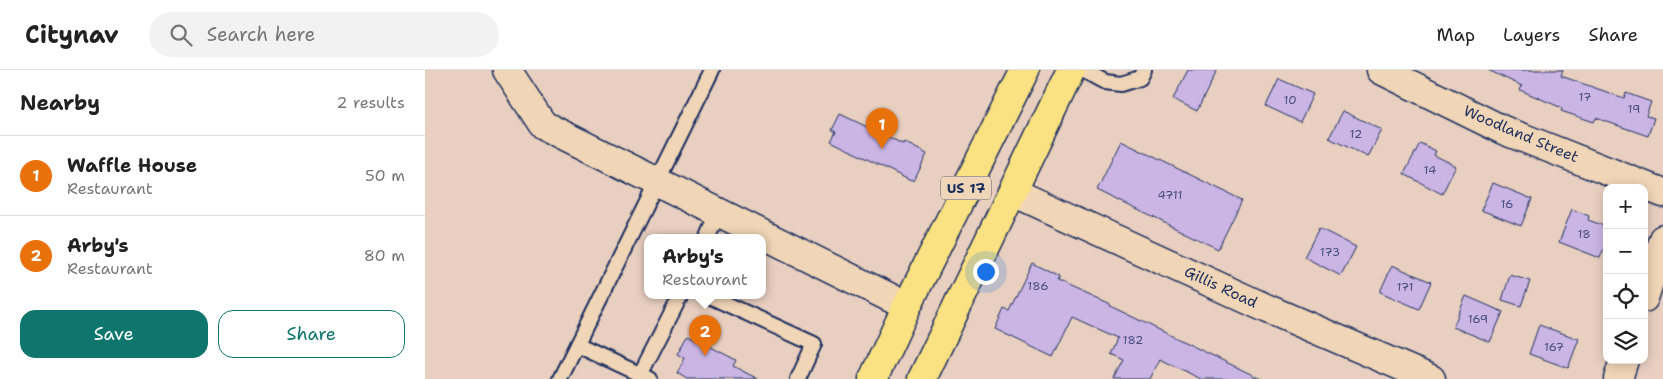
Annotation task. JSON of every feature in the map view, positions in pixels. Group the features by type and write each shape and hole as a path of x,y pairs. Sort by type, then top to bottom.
{"main road":[{"name":"US 17","path":"873,379 907,306 1025,70"},
{"name":"US 17","path":"922,379 1071,70"}],"street":[{"path":"507,70 543,125 657,183 713,225 735,234"},
{"name":"Woodland Street","path":"1381,70 1503,130 1663,193"},
{"name":"Gillis Road","path":"1013,192 1268,309 1431,379"},
{"path":"1648,286 1663,239"},
{"path":"766,247 907,306"},
{"path":"1618,379 1623,364"}],"lane":[{"path":"560,379 712,70"},
{"path":"1083,70 1105,82 1121,84 1140,78 1145,70"},
{"path":"577,345 645,377 679,299"},
{"path":"716,299 814,344 798,379"}],"building":[{"path":"1188,70 1217,70 1197,111 1173,99"},
{"path":"1488,70 1563,70 1561,76 1624,98 1626,93 1651,102 1646,116 1654,118 1648,136 1596,118 1594,122 1561,111 1562,108 1520,90 1522,86"},
{"path":"1279,79 1313,94 1300,122 1266,106"},
{"path":"1343,111 1382,130 1368,157 1329,138"},
{"path":"840,114 927,154 914,181 831,141 836,132 832,130"},
{"path":"1121,141 1242,200 1218,249 1097,190"},
{"path":"1420,143 1436,151 1434,155 1456,166 1442,194 1404,174"},
{"path":"1493,183 1532,199 1521,226 1481,210"},
{"path":"1572,209 1589,216 1588,220 1603,226 1603,251 1600,258 1559,242"},
{"path":"1319,228 1356,247 1341,276 1304,257"},
{"path":"1032,263 1059,277 1057,281 1111,305 1261,379 1201,379 1160,359 1150,379 1114,379 1124,360 1111,354 1118,338 1072,317 1053,357 995,329 1004,309 1009,311"},
{"path":"1392,265 1431,282 1419,309 1380,292"},
{"path":"1510,275 1530,281 1521,306 1502,300"},
{"path":"1466,296 1503,312 1490,342 1453,327"},
{"path":"1539,325 1579,339 1568,368 1529,354"},
{"path":"688,335 736,360 733,366 758,379 687,379 677,373 685,358 678,354"}],"place":[{"name":"Waffle House","path":"882,149"},
{"name":"Arby's","path":"705,356"}]}
